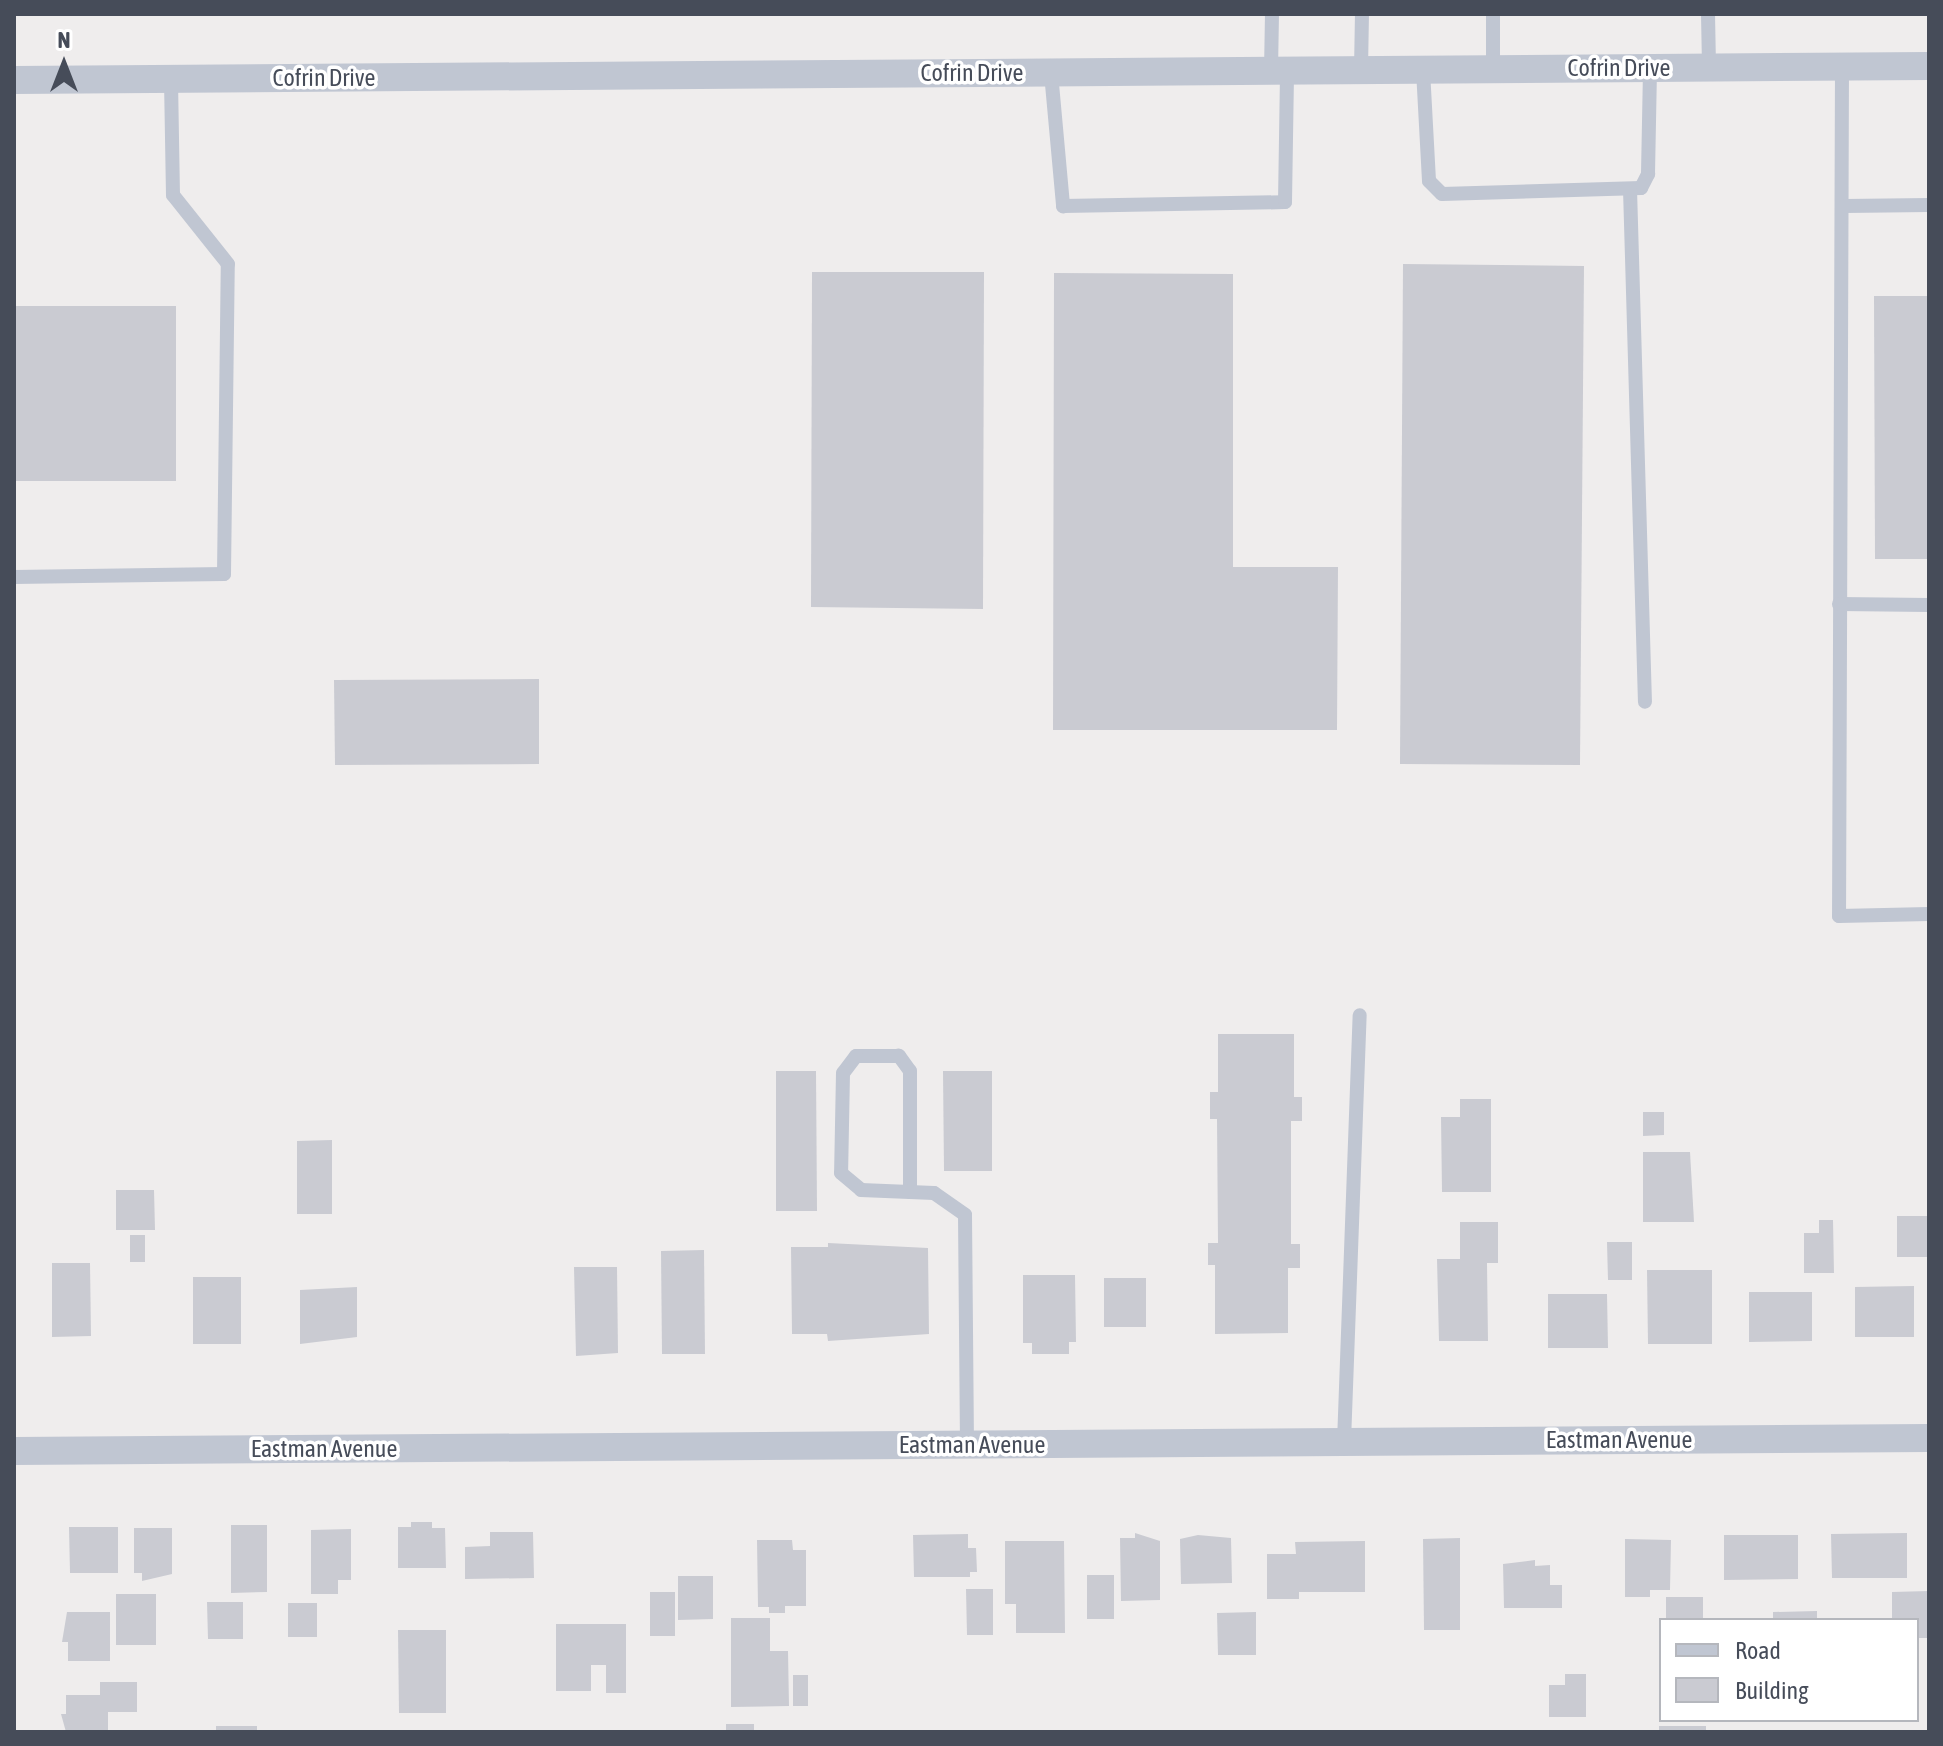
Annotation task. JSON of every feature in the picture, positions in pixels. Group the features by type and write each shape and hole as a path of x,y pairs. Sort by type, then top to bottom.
{"street":[{"name":"Cofrin Drive","path":"14,80 1929,66"},
{"name":"Eastman Avenue","path":"14,1451 1929,1438"}],"lane":[{"path":"1051,73 1063,206 1285,202 1279,71 1272,14"},
{"path":"1361,70 1362,14"},
{"path":"1493,14 1493,69"},
{"path":"1708,14 1709,68"},
{"path":"1842,67 1845,206 1839,240 1839,916 1929,914"},
{"path":"1423,70 1429,181 1442,194 1641,188 1648,174 1650,68"},
{"path":"14,577 224,574 228,264 173,195 171,79"},
{"path":"1630,189 1645,702"},
{"path":"1845,206 1929,205"},
{"path":"1839,604 1929,605"},
{"path":"1344,1442 1360,1015"},
{"path":"910,1192 910,1071 899,1056 856,1056 843,1073 841,1173 861,1190 934,1193 965,1215 967,1445"}],"building":[{"path":"1403,264 1584,266 1580,765 1400,764"},
{"path":"812,272 984,272 983,609 811,607"},
{"path":"1054,273 1233,274 1233,567 1338,567 1337,730 1053,730"},
{"path":"1874,296 1929,296 1929,559 1875,559"},
{"path":"14,306 176,306 176,481 14,481"},
{"path":"539,679 539,764 335,765 334,680"},
{"path":"1218,1034 1294,1034 1294,1097 1302,1097 1302,1121 1291,1121 1291,1244 1300,1244 1300,1268 1288,1268 1288,1333 1215,1334 1215,1265 1208,1265 1208,1243 1218,1243 1217,1119 1210,1119 1210,1092 1218,1092"},
{"path":"776,1071 816,1071 817,1211 776,1211"},
{"path":"943,1071 992,1071 992,1171 944,1171"},
{"path":"1460,1099 1491,1099 1491,1192 1442,1192 1441,1117 1460,1117"},
{"path":"1643,1112 1664,1112 1664,1135 1643,1136"},
{"path":"332,1140 332,1214 297,1214 297,1141"},
{"path":"1643,1152 1690,1152 1694,1222 1643,1222"},
{"path":"116,1190 154,1190 155,1230 116,1230"},
{"path":"1897,1216 1929,1216 1929,1257 1897,1257"},
{"path":"1819,1220 1833,1220 1834,1273 1804,1273 1804,1233 1819,1233"},
{"path":"1460,1222 1498,1222 1498,1263 1487,1263 1488,1341 1439,1341 1437,1259 1460,1259"},
{"path":"130,1235 145,1235 145,1262 130,1262"},
{"path":"1607,1242 1632,1242 1632,1280 1608,1280"},
{"path":"828,1243 928,1248 929,1334 828,1341 827,1334 792,1334 791,1247 828,1247"},
{"path":"704,1250 705,1354 662,1354 661,1251"},
{"path":"52,1263 90,1263 91,1336 52,1337"},
{"path":"574,1267 617,1267 618,1353 576,1356"},
{"path":"1647,1270 1712,1270 1712,1344 1648,1344"},
{"path":"1023,1275 1075,1275 1076,1342 1069,1342 1069,1354 1032,1354 1032,1343 1023,1343"},
{"path":"193,1277 241,1277 241,1344 193,1344"},
{"path":"1104,1278 1146,1278 1146,1327 1104,1327"},
{"path":"1914,1286 1914,1337 1855,1337 1855,1287"},
{"path":"357,1287 357,1337 300,1344 300,1290"},
{"path":"1749,1292 1812,1292 1812,1341 1749,1342"},
{"path":"1548,1294 1607,1294 1608,1348 1548,1348"},
{"path":"411,1522 432,1522 432,1528 445,1528 446,1568 398,1568 398,1527 411,1527"},
{"path":"231,1525 267,1525 267,1592 231,1593"},
{"path":"69,1527 118,1527 118,1573 70,1573"},
{"path":"134,1528 172,1528 172,1574 142,1581 142,1573 134,1573"},
{"path":"351,1529 351,1580 338,1580 338,1594 311,1594 311,1530"},
{"path":"490,1532 533,1532 534,1578 465,1579 465,1547 490,1546"},
{"path":"1135,1533 1160,1541 1160,1600 1121,1601 1120,1538 1135,1538"},
{"path":"1907,1533 1907,1578 1832,1578 1831,1534"},
{"path":"968,1534 968,1548 976,1548 977,1572 970,1572 970,1577 914,1577 913,1535"},
{"path":"1198,1535 1231,1538 1232,1583 1181,1584 1180,1539"},
{"path":"1724,1535 1798,1535 1798,1579 1724,1580"},
{"path":"1460,1538 1460,1630 1424,1630 1423,1539"},
{"path":"1625,1539 1671,1540 1670,1590 1650,1590 1650,1597 1625,1597"},
{"path":"757,1540 792,1540 793,1550 806,1550 806,1606 785,1606 785,1613 769,1613 769,1607 758,1607"},
{"path":"1005,1541 1064,1541 1065,1633 1016,1633 1016,1604 1005,1604"},
{"path":"1365,1541 1365,1592 1299,1592 1299,1599 1267,1599 1267,1554 1296,1554 1295,1542"},
{"path":"1535,1560 1535,1566 1550,1565 1550,1585 1562,1585 1562,1608 1504,1608 1503,1564"},
{"path":"1087,1575 1114,1575 1114,1619 1087,1619"},
{"path":"678,1576 713,1576 713,1619 678,1620"},
{"path":"966,1589 993,1589 993,1635 967,1635"},
{"path":"1929,1591 1929,1638 1919,1638 1919,1618 1892,1618 1892,1592"},
{"path":"650,1592 675,1592 675,1636 650,1636"},
{"path":"116,1594 156,1594 156,1645 116,1645"},
{"path":"1666,1597 1703,1597 1703,1618 1666,1618"},
{"path":"207,1602 243,1602 243,1639 208,1639"},
{"path":"288,1603 317,1603 317,1637 288,1637"},
{"path":"1817,1611 1817,1618 1773,1618 1773,1612"},
{"path":"67,1612 110,1612 110,1661 68,1661 68,1642 62,1642"},
{"path":"1256,1612 1256,1655 1218,1655 1217,1613"},
{"path":"731,1618 770,1618 770,1651 788,1651 789,1706 731,1707"},
{"path":"556,1624 626,1624 626,1693 606,1693 606,1665 591,1665 591,1691 556,1691"},
{"path":"398,1630 446,1630 446,1713 399,1713"},
{"path":"1565,1674 1586,1674 1586,1717 1549,1717 1549,1685 1565,1685"},
{"path":"793,1675 808,1675 808,1706 793,1706"},
{"path":"100,1682 137,1682 137,1712 108,1712 108,1732 66,1732 61,1714 66,1714 66,1695 100,1695"},
{"path":"726,1724 754,1724 754,1732 726,1732"},
{"path":"216,1726 257,1726 257,1732 216,1732"},
{"path":"1659,1726 1706,1726 1706,1732 1659,1732"}]}
